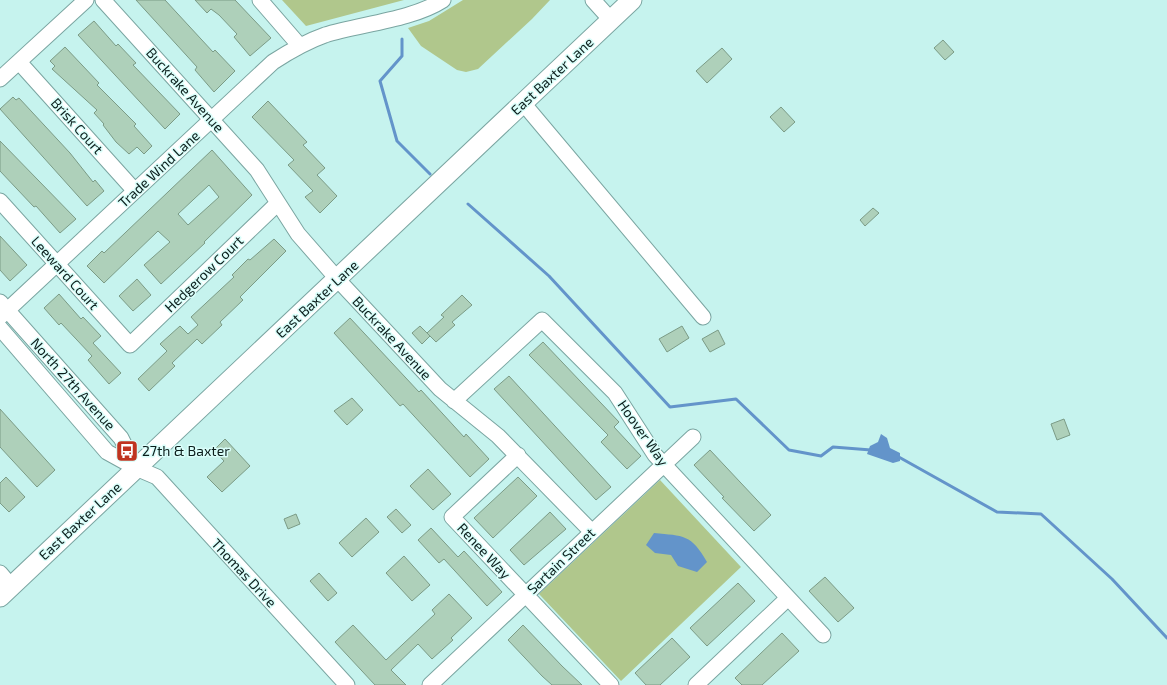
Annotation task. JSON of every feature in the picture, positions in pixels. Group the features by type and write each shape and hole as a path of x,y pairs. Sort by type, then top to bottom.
{"main road":[{"name":"East Baxter Lane","path":"4,585 136,468 339,279 632,0"}],"street":[{"path":"0,79 86,0"},
{"name":"Buckrake Avenue","path":"103,0 257,170 298,234 440,389 498,436 592,532"},
{"path":"260,0 299,45"},
{"name":"Trade Wind Lane","path":"2,310 58,265 273,62 299,45 325,35 414,13 443,0"},
{"path":"593,0 611,20"},
{"name":"Brisk Court","path":"19,62 135,191"},
{"path":"523,103 703,316"},
{"name":"Leeward Court","path":"0,201 130,345"},
{"name":"Hedgerow Court","path":"130,345 278,203"},
{"name":"North 27th Avenue","path":"2,310 121,438 136,468"},
{"name":"Hoover Way","path":"454,401 542,320 615,393 663,465 823,635"},
{"name":"North 27th Avenue","path":"0,328 108,452 136,468"},
{"name":"Sartain Street","path":"430,685 693,437"},
{"name":"Renee Way","path":"518,455 452,517 611,685"},
{"name":"Thomas Drive","path":"136,468 157,477 347,685"},
{"path":"696,685 788,598"}],"green space":[{"path":"282,0 404,0 306,26"},
{"path":"463,0 550,0 532,19 478,69 466,72 457,70 421,46 408,28 429,21"},
{"path":"660,480 741,567 621,681 539,594"}],"water":[{"path":"881,434 887,438 890,448 900,453 900,461 893,463 867,454 870,446 878,442"},
{"path":"654,533 686,538 696,546 707,562 697,572 678,566 671,555 655,553 646,545"}],"building":[{"path":"136,0 165,0 213,52 215,50 235,71 214,92 195,70 197,67"},
{"path":"195,0 235,0 271,38 250,56 234,37 237,34 219,15 211,9 207,13"},
{"path":"94,21 116,46 118,44 136,63 133,65 180,114 165,129 78,35"},
{"path":"943,40 954,52 945,60 934,48"},
{"path":"65,47 99,83 97,85 136,124 134,126 152,146 144,154 137,147 129,154 116,142 103,125 104,124 94,113 97,110 52,69 55,66 50,61"},
{"path":"722,48 732,59 707,83 696,71"},
{"path":"13,97 16,100 19,98 70,153 93,182 95,180 104,191 87,206 0,109"},
{"path":"268,101 307,142 303,145 325,168 317,175 337,196 320,213 305,197 313,191 288,165 294,160 252,117"},
{"path":"781,107 795,122 784,132 770,117"},
{"path":"0,141 76,219 60,233 36,206 34,207 0,171"},
{"path":"212,150 252,195 204,242 205,243 161,284 144,265 170,242 158,231 104,283 87,266 102,251 104,253","holes":["209,185 219,197 188,225 178,214"]},
{"path":"873,208 879,213 865,226 860,220"},
{"path":"0,236 27,265 10,281 0,270"},
{"path":"274,239 286,251 240,297 243,300 220,322 222,325 202,344 197,339 172,363 175,366 149,391 138,379 167,351 160,344 180,326 188,334 198,325 191,317 234,277 232,275 248,259 250,260"},
{"path":"137,279 151,295 133,311 119,296"},
{"path":"59,294 81,319 83,317 101,336 93,343 121,373 109,384 88,360 92,356 61,323 59,325 44,308"},
{"path":"462,295 472,305 452,322 455,325 436,342 427,333 444,317 441,315"},
{"path":"350,318 419,392 421,390 464,437 466,434 489,459 470,477 403,404 400,406 334,333"},
{"path":"420,326 430,336 422,344 412,333"},
{"path":"682,326 689,338 667,352 659,339"},
{"path":"718,330 725,344 710,352 702,339"},
{"path":"543,342 619,422 614,427 641,456 627,469 601,442 608,435 529,355"},
{"path":"509,376 611,487 596,500 494,389"},
{"path":"352,398 363,410 347,425 334,411"},
{"path":"0,409 55,470 37,487 0,447"},
{"path":"1064,419 1070,435 1057,440 1051,424"},
{"path":"225,439 250,466 222,492 207,477 224,461 214,450"},
{"path":"710,450 771,515 754,531 722,498 724,497 694,465"},
{"path":"428,469 451,494 433,510 410,486"},
{"path":"6,477 25,497 9,512 0,503 0,483"},
{"path":"518,477 537,496 493,538 474,518"},
{"path":"396,509 411,525 402,533 387,517"},
{"path":"550,512 566,529 524,565 510,550"},
{"path":"296,514 300,524 288,529 284,519"},
{"path":"366,518 379,532 352,557 339,543"},
{"path":"431,528 458,557 464,551 502,592 487,606 444,559 439,563 418,540"},
{"path":"404,556 430,585 412,601 386,573"},
{"path":"319,573 337,593 328,601 310,581"},
{"path":"825,577 854,608 838,622 809,591"},
{"path":"738,583 755,601 707,646 690,628"},
{"path":"449,594 472,618 451,638 453,640 432,659 418,644 391,670 406,685 375,685 335,642 353,625 386,660 435,614 432,610"},
{"path":"523,625 582,685 552,685 542,676 508,640"},
{"path":"782,633 799,651 762,685 742,685 735,678"},
{"path":"672,638 690,657 660,685 646,685 635,673"}],"waterway":[{"path":"402,39 402,56 380,81 397,141 430,174"},
{"path":"468,204 549,276 670,407 736,399 789,450 821,456 833,447 871,450"},
{"path":"897,456 997,512 1041,514 1112,579 1167,638"}],"place":[{"name":"27th & Baxter","path":"127,451"}]}
